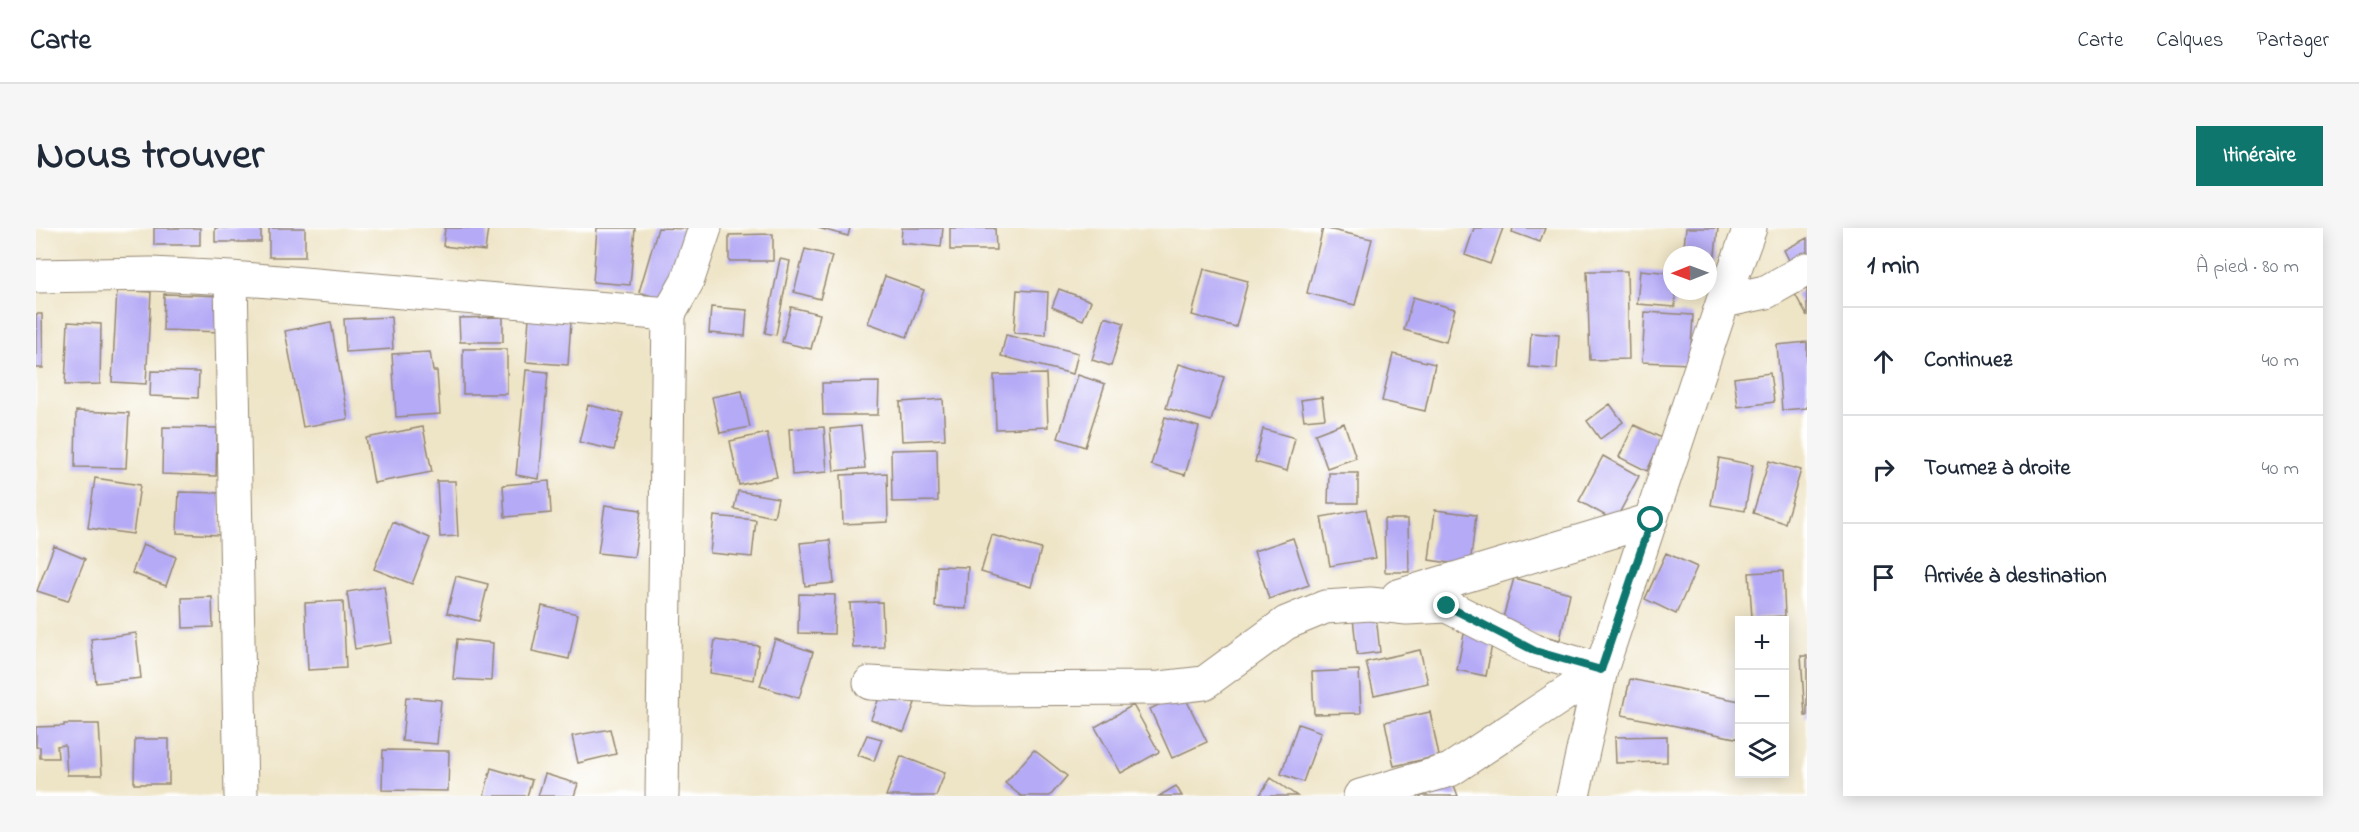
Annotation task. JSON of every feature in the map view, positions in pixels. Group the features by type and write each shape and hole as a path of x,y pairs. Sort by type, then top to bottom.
{"street":[{"path":"662,796 669,314 687,282 705,228"},
{"path":"1573,796 1601,670 1723,301 1750,228"},
{"path":"1723,301 1766,292 1807,268"},
{"path":"36,276 151,274 231,278 669,314"},
{"path":"231,278 241,796"},
{"path":"1370,604 1651,520"},
{"path":"870,683 975,689 1160,687 1204,683 1286,623 1325,607 1370,604 1407,608 1447,606 1535,651 1601,670"},
{"path":"1360,796 1450,770 1601,670"}],"building":[{"path":"154,228 200,228 200,245 154,245"},
{"path":"215,228 261,228 261,242 215,242"},
{"path":"269,228 305,228 305,257 269,257"},
{"path":"445,228 488,228 485,251 443,246"},
{"path":"597,228 635,228 630,285 593,282"},
{"path":"658,228 689,229 667,301 639,292"},
{"path":"818,228 850,228 848,236"},
{"path":"902,228 943,228 941,247 901,243"},
{"path":"950,228 995,228 996,250 950,250"},
{"path":"1323,228 1372,239 1355,305 1307,293"},
{"path":"1474,228 1503,228 1490,264 1465,255"},
{"path":"1513,228 1545,228 1540,242 1512,232"},
{"path":"1686,228 1718,228 1716,246 1684,246"},
{"path":"773,234 773,261 729,261 729,235"},
{"path":"1807,238 1807,256 1791,264 1784,250"},
{"path":"805,249 832,256 820,299 794,292"},
{"path":"780,259 790,261 776,335 765,333"},
{"path":"1204,269 1248,281 1236,327 1192,315"},
{"path":"1640,270 1663,272 1663,300 1675,300 1675,307 1637,304"},
{"path":"1587,271 1627,271 1629,359 1590,360"},
{"path":"885,276 924,290 907,337 868,323"},
{"path":"1807,288 1807,316 1795,294"},
{"path":"1059,289 1091,301 1083,320 1052,307"},
{"path":"117,290 151,292 146,384 112,382"},
{"path":"1017,290 1048,292 1046,335 1014,333"},
{"path":"164,294 223,296 222,332 163,330"},
{"path":"1413,297 1455,309 1446,342 1404,330"},
{"path":"711,307 747,310 745,336 709,333"},
{"path":"791,307 820,314 811,349 782,342"},
{"path":"1645,312 1693,315 1690,364 1642,362"},
{"path":"36,314 42,314 43,368 36,368"},
{"path":"391,317 393,349 346,352 344,319"},
{"path":"503,317 503,342 460,342 459,318"},
{"path":"529,317 571,321 568,365 526,362"},
{"path":"1105,317 1124,323 1111,366 1092,360"},
{"path":"68,322 101,324 100,384 65,385"},
{"path":"331,322 348,419 303,427 285,331"},
{"path":"1531,333 1559,335 1557,369 1529,367"},
{"path":"1006,335 1078,353 1073,374 1001,356"},
{"path":"1807,342 1807,408 1782,410 1777,345"},
{"path":"463,349 507,349 507,394 463,394"},
{"path":"430,352 433,371 437,371 440,414 396,417 392,354"},
{"path":"1393,354 1435,364 1425,411 1382,401"},
{"path":"1179,364 1224,377 1211,421 1166,408"},
{"path":"526,370 548,372 539,479 516,475"},
{"path":"151,371 199,372 198,398 150,396"},
{"path":"1770,373 1774,402 1738,407 1734,378"},
{"path":"1046,374 1048,427 996,429 994,375"},
{"path":"1078,375 1105,384 1085,447 1058,438"},
{"path":"879,382 878,415 823,415 822,383"},
{"path":"742,391 750,427 720,433 712,397"},
{"path":"1322,397 1325,418 1304,420 1301,400"},
{"path":"943,399 945,439 902,441 900,402"},
{"path":"1610,404 1623,422 1600,439 1587,421"},
{"path":"588,405 623,413 614,450 579,442"},
{"path":"76,411 129,413 126,468 75,467"},
{"path":"1165,417 1199,427 1185,475 1151,465"},
{"path":"1344,423 1356,458 1327,468 1315,434"},
{"path":"1634,425 1662,438 1647,471 1619,457"},
{"path":"861,426 865,468 834,471 830,429"},
{"path":"163,427 217,428 216,476 162,474"},
{"path":"423,427 432,472 374,483 366,438"},
{"path":"824,427 827,472 792,475 789,429"},
{"path":"1263,429 1295,438 1287,471 1255,462"},
{"path":"767,433 777,477 739,485 730,441"},
{"path":"937,449 938,501 892,502 891,450"},
{"path":"1603,456 1639,476 1615,521 1579,501"},
{"path":"1719,458 1753,465 1745,511 1711,505"},
{"path":"1769,461 1801,470 1785,523 1753,513"},
{"path":"887,473 888,522 843,524 841,475"},
{"path":"1329,473 1358,473 1358,503 1328,503"},
{"path":"95,478 140,485 133,534 88,528"},
{"path":"437,481 455,481 458,536 440,537"},
{"path":"549,481 551,513 505,517 503,485"},
{"path":"738,491 778,498 774,517 734,509"},
{"path":"179,492 221,493 220,535 177,533"},
{"path":"605,505 641,510 634,557 598,553"},
{"path":"1366,509 1376,558 1330,566 1321,517"},
{"path":"1435,510 1476,515 1470,566 1429,560"},
{"path":"714,516 756,520 752,557 710,553"},
{"path":"1384,519 1408,519 1409,572 1385,572"},
{"path":"393,522 430,538 412,584 374,569"},
{"path":"992,535 1041,549 1031,587 981,572"},
{"path":"1293,538 1309,585 1269,599 1254,551"},
{"path":"830,540 834,583 805,586 800,543"},
{"path":"143,544 176,557 166,586 132,573"},
{"path":"54,546 85,559 68,601 37,591"},
{"path":"1666,553 1697,567 1676,614 1645,599"},
{"path":"937,566 968,567 966,609 935,607"},
{"path":"1783,571 1785,616 1752,616 1749,573"},
{"path":"456,576 488,584 479,621 447,613"},
{"path":"1514,578 1570,593 1560,640 1501,625"},
{"path":"384,586 392,643 355,649 347,592"},
{"path":"799,594 835,595 834,634 798,633"},
{"path":"212,597 213,627 183,628 182,598"},
{"path":"343,601 346,668 308,670 305,603"},
{"path":"882,602 884,647 853,648 850,603"},
{"path":"542,606 578,614 569,659 532,651"},
{"path":"1376,616 1380,652 1357,655 1353,618"},
{"path":"136,633 141,678 96,683 91,639"},
{"path":"1464,634 1493,639 1486,676 1457,670"},
{"path":"457,639 493,643 491,681 453,679"},
{"path":"775,639 813,652 799,698 760,686"},
{"path":"715,640 759,646 754,680 710,673"},
{"path":"1420,650 1428,683 1374,695 1366,662"},
{"path":"1801,656 1807,656 1807,716 1805,716"},
{"path":"1359,670 1361,713 1314,714 1312,672"},
{"path":"1630,679 1735,700 1735,738 1622,715"},
{"path":"882,690 915,703 904,732 871,719"},
{"path":"1183,693 1207,742 1172,758 1150,709"},
{"path":"406,697 441,700 437,744 402,741"},
{"path":"1133,705 1159,752 1121,773 1095,727"},
{"path":"1430,712 1439,756 1394,766 1385,722"},
{"path":"64,724 99,724 102,775 67,775 65,745 57,746 58,758 40,758 40,747 36,747 36,727 64,726"},
{"path":"1298,724 1321,732 1303,782 1281,774"},
{"path":"610,729 616,754 578,763 572,736"},
{"path":"867,735 882,739 874,761 858,755"},
{"path":"1667,736 1667,762 1616,763 1615,737"},
{"path":"135,739 169,739 169,784 134,784"},
{"path":"383,750 449,751 448,791 382,790"},
{"path":"1034,750 1067,776 1050,796 1021,796 1005,783"},
{"path":"901,756 945,773 936,796 886,796"},
{"path":"491,768 532,780 527,796 484,796"},
{"path":"545,774 578,784 574,796 538,796"},
{"path":"1451,777 1458,796 1398,796"},
{"path":"1271,778 1297,796 1259,796"},
{"path":"1176,786 1182,796 1159,796"}],"route":[{"path":"1447,606 1535,651 1601,670 1651,520"}]}
